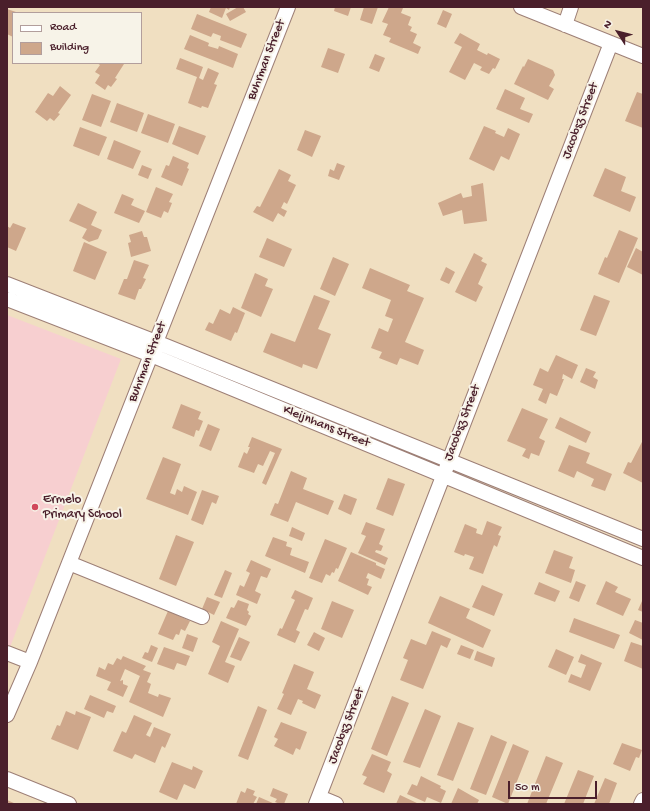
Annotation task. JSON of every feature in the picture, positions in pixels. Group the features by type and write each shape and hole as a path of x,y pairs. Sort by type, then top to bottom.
{"street":[{"name":"Buhrman Street","path":"7,715 30,662 288,7"},
{"path":"521,7 643,56"},
{"path":"565,25 572,7"},
{"name":"Jacobsz Street","path":"318,801 611,43"},
{"name":"Kleijnhans Street","path":"7,284 443,475 643,558"},
{"name":"Kleijnhans Street","path":"7,299 154,349 449,461 643,539"},
{"path":"69,563 202,617"},
{"path":"7,653 30,662"},
{"path":"7,779 69,804"},
{"path":"641,804 643,800"},
{"path":"318,801 336,804"}],"shaded area":[{"name":"Ermelo Primary School","path":"7,315 121,359 7,655"}],"building":[{"path":"211,7 230,7 229,10 226,8 222,18 209,12"},
{"path":"238,7 243,7 246,12 230,21 226,14"},
{"path":"335,7 351,7 348,16 334,11"},
{"path":"364,7 378,7 372,24 360,20"},
{"path":"389,7 401,7 403,8 401,13 411,17 408,25 412,27 410,31 417,34 413,43 421,47 418,54 389,42 391,38 383,35 388,24 382,22"},
{"path":"7,9 16,12 12,12 12,36 7,34"},
{"path":"443,10 452,14 446,28 437,24"},
{"path":"197,14 247,34 241,48 220,40 221,36 213,33 211,37 191,29"},
{"path":"460,33 480,44 477,50 487,55 488,53 500,59 495,69 493,68 489,74 480,70 482,67 474,63 465,80 449,72 462,47 454,43"},
{"path":"190,35 209,43 208,46 218,49 219,46 238,54 233,68 184,49"},
{"path":"328,48 345,54 338,73 321,67"},
{"path":"375,54 385,58 379,72 369,68"},
{"path":"180,58 203,67 199,78 203,80 208,68 219,73 214,84 217,85 208,108 202,106 201,108 188,103 197,77 176,69"},
{"path":"528,59 553,70 555,75 549,86 554,89 548,100 514,84"},
{"path":"98,64 124,64 115,78 117,79 111,87 108,85 105,90 95,83 100,75 95,72 100,65"},
{"path":"60,86 71,95 54,121 50,118 47,121 35,112 48,93 53,96"},
{"path":"505,89 525,98 520,109 533,114 529,123 496,109"},
{"path":"637,92 643,94 643,128 625,121"},
{"path":"92,94 111,101 101,127 82,120"},
{"path":"117,103 144,113 137,132 110,122"},
{"path":"148,114 175,124 168,143 141,133"},
{"path":"179,126 206,136 198,155 172,144"},
{"path":"484,126 496,131 495,133 504,137 508,128 520,134 509,160 501,156 494,171 469,159"},
{"path":"80,127 107,137 99,156 73,146"},
{"path":"305,130 321,136 312,157 297,150"},
{"path":"114,140 141,151 133,169 107,159"},
{"path":"173,156 189,163 187,168 189,169 182,186 161,177 166,165 169,166"},
{"path":"337,163 345,166 339,180 328,176 330,169 334,171"},
{"path":"142,165 152,169 148,179 138,175"},
{"path":"605,168 626,177 621,191 636,197 630,212 593,196"},
{"path":"279,169 291,175 288,181 296,185 287,204 284,202 281,208 287,211 284,217 278,213 273,222 253,212 257,206 260,207"},
{"path":"483,183 487,221 464,224 462,210 443,216 438,203 461,193 463,198 472,196 471,186"},
{"path":"156,187 173,194 169,202 172,203 168,213 164,211 161,218 146,212"},
{"path":"122,194 134,199 131,205 145,211 139,223 114,213"},
{"path":"78,203 97,212 91,225 102,230 98,239 89,242 82,238 87,229 69,221"},
{"path":"13,223 26,228 16,251 7,247 7,226 10,228"},
{"path":"619,230 638,238 619,283 598,274 605,257 607,258"},
{"path":"142,231 144,237 147,237 151,251 131,257 128,243 131,242 129,235"},
{"path":"267,238 292,249 284,267 259,257"},
{"path":"84,242 107,252 95,280 73,271"},
{"path":"636,248 643,252 643,275 627,267"},
{"path":"474,253 483,258 481,261 487,264 478,284 483,287 476,302 455,292"},
{"path":"333,257 349,264 335,296 320,289"},
{"path":"134,260 149,265 143,278 146,279 141,289 139,289 135,300 118,294 124,279 127,279"},
{"path":"446,267 455,272 449,284 440,280"},
{"path":"370,268 410,285 407,291 424,298 405,342 424,350 418,365 400,358 397,365 379,358 382,352 371,348 379,328 388,332 393,319 385,316 391,300 362,288"},
{"path":"255,273 268,279 265,286 273,289 261,317 241,308"},
{"path":"314,295 330,301 318,329 331,334 317,369 303,364 302,368 263,352 271,333 295,342"},
{"path":"594,295 610,301 596,336 580,330"},
{"path":"233,307 245,313 237,333 235,332 231,341 205,330 209,322 213,324 220,309 230,314"},
{"path":"556,355 578,365 572,379 563,374 562,379 564,379 557,396 550,393 546,404 538,400 543,389 533,385 540,368 548,372"},
{"path":"586,368 596,372 593,377 598,380 595,389 580,382"},
{"path":"181,404 201,412 198,419 203,421 199,431 196,430 194,437 172,428"},
{"path":"522,408 548,419 539,438 545,441 539,456 531,453 529,459 522,456 526,449 507,441"},
{"path":"560,417 591,432 586,443 555,428"},
{"path":"208,424 220,429 211,451 199,446"},
{"path":"252,437 282,449 266,485 262,483 275,453 270,451 263,466 258,464 254,473 238,467 244,452 247,454"},
{"path":"643,440 643,483 623,473 628,462 631,463"},
{"path":"569,445 590,453 586,463 612,474 605,491 591,486 594,479 577,471 574,478 558,471"},
{"path":"163,457 181,464 170,493 175,495 177,489 182,492 184,486 197,492 188,515 146,499"},
{"path":"291,471 307,478 303,489 334,501 328,515 296,502 288,522 270,515 275,503 278,504"},
{"path":"388,478 405,484 393,516 376,509"},
{"path":"202,490 219,496 216,504 212,502 203,525 191,520"},
{"path":"344,494 357,499 351,515 338,509"},
{"path":"487,521 502,527 498,535 501,536 497,547 494,545 483,574 469,569 474,557 465,554 464,556 454,552 465,524 477,529 476,533 482,535"},
{"path":"366,522 385,529 379,544 383,546 381,551 376,550 375,552 388,558 385,565 358,553 366,536 361,534"},
{"path":"292,527 305,533 302,541 289,536"},
{"path":"176,535 194,542 176,586 159,579"},
{"path":"273,537 287,542 286,546 292,548 290,555 309,562 305,573 265,556"},
{"path":"325,539 347,548 338,569 336,568 334,573 332,572 330,576 326,574 322,583 309,578"},
{"path":"554,550 573,557 569,568 575,570 571,583 545,573"},
{"path":"351,552 376,563 376,565 385,569 381,579 368,573 366,578 369,579 367,585 372,587 368,595 338,581"},
{"path":"251,560 271,569 267,578 261,576 255,591 261,594 257,604 236,595 240,585 244,587 250,573 246,571"},
{"path":"225,570 232,573 222,598 214,595"},
{"path":"576,581 586,585 579,602 569,598"},
{"path":"606,581 618,587 615,592 631,599 623,616 596,604"},
{"path":"539,582 560,591 555,602 534,594"},
{"path":"482,585 503,594 494,616 472,607"},
{"path":"295,590 313,598 308,610 305,609 296,630 300,632 295,643 277,635 280,628 282,629 295,600 291,598"},
{"path":"440,596 470,609 466,618 491,630 483,648 428,623"},
{"path":"207,597 220,602 214,615 202,609"},
{"path":"238,600 249,604 247,610 249,612 248,614 251,616 246,626 226,618 231,607 234,608"},
{"path":"332,601 354,610 342,638 321,629"},
{"path":"643,601 643,612 638,610"},
{"path":"168,611 190,621 185,631 181,629 179,635 176,634 173,640 158,634"},
{"path":"574,618 620,635 614,649 569,632"},
{"path":"635,620 643,623 643,640 629,633"},
{"path":"221,621 239,629 225,662 235,666 228,683 208,674 220,646 212,642"},
{"path":"432,631 451,639 447,648 441,645 423,689 400,680 408,660 403,658 411,639 426,645"},
{"path":"314,632 325,638 319,651 307,645"},
{"path":"187,634 198,638 193,652 182,648"},
{"path":"239,637 250,642 241,661 230,657"},
{"path":"631,642 643,646 643,669 624,661"},
{"path":"151,645 158,648 152,662 142,658 145,652 148,653"},
{"path":"461,645 474,650 470,659 457,654"},
{"path":"164,647 190,656 186,666 177,663 174,670 157,664"},
{"path":"556,649 574,657 566,675 548,667"},
{"path":"477,651 495,658 492,667 474,660"},
{"path":"581,654 602,663 590,691 568,682 571,674 581,678 586,665 578,662"},
{"path":"123,656 146,666 143,670 151,673 147,682 151,684 148,693 158,697 159,694 171,698 163,717 129,702 140,676 125,669 120,681 123,680 123,684 128,686 123,697 107,690 111,682 96,676 99,667 105,670 108,663 113,665 117,658 121,660"},
{"path":"294,664 314,672 307,689 321,695 315,709 302,703 303,701 298,699 291,715 277,709 284,694 282,693"},
{"path":"90,695 116,706 113,713 107,711 104,718 84,709"},
{"path":"392,696 409,703 387,756 371,749"},
{"path":"258,706 267,710 248,760 238,756"},
{"path":"425,709 441,716 420,768 403,762"},
{"path":"66,711 75,715 76,711 91,717 78,750 51,739 57,725 60,726"},
{"path":"134,715 152,723 146,735 150,737 154,727 171,734 165,748 162,746 155,763 135,754 132,759 113,751 122,731 126,733"},
{"path":"281,722 307,732 300,750 296,748 293,755 274,746 278,739 274,737"},
{"path":"458,722 474,728 453,781 437,775"},
{"path":"491,735 507,742 486,795 470,789"},
{"path":"622,743 642,750 639,758 636,757 630,771 613,764"},
{"path":"513,744 529,751 508,804 492,797"},
{"path":"372,754 391,762 387,771 392,774 384,793 363,784 367,777 362,775"},
{"path":"546,756 563,763 546,804 527,804"},
{"path":"172,762 192,770 193,766 203,771 195,789 184,784 177,800 159,792"},
{"path":"578,770 594,776 583,804 564,804"},
{"path":"421,776 441,786 440,788 446,791 441,803 427,797 425,802 407,794 412,784 417,786"},
{"path":"605,778 617,783 609,804 594,804"},
{"path":"247,788 255,791 253,795 257,797 253,804 236,804 241,791 245,793"},
{"path":"273,788 288,794 284,804 275,802 277,799 270,796"},
{"path":"458,788 479,800 477,804 451,804"},
{"path":"400,795 419,804 396,804"},
{"path":"259,797 275,804 256,804"},
{"path":"7,800 16,804 7,804"}],"place":[{"name":"Ermelo Primary School","path":"35,507"}]}
